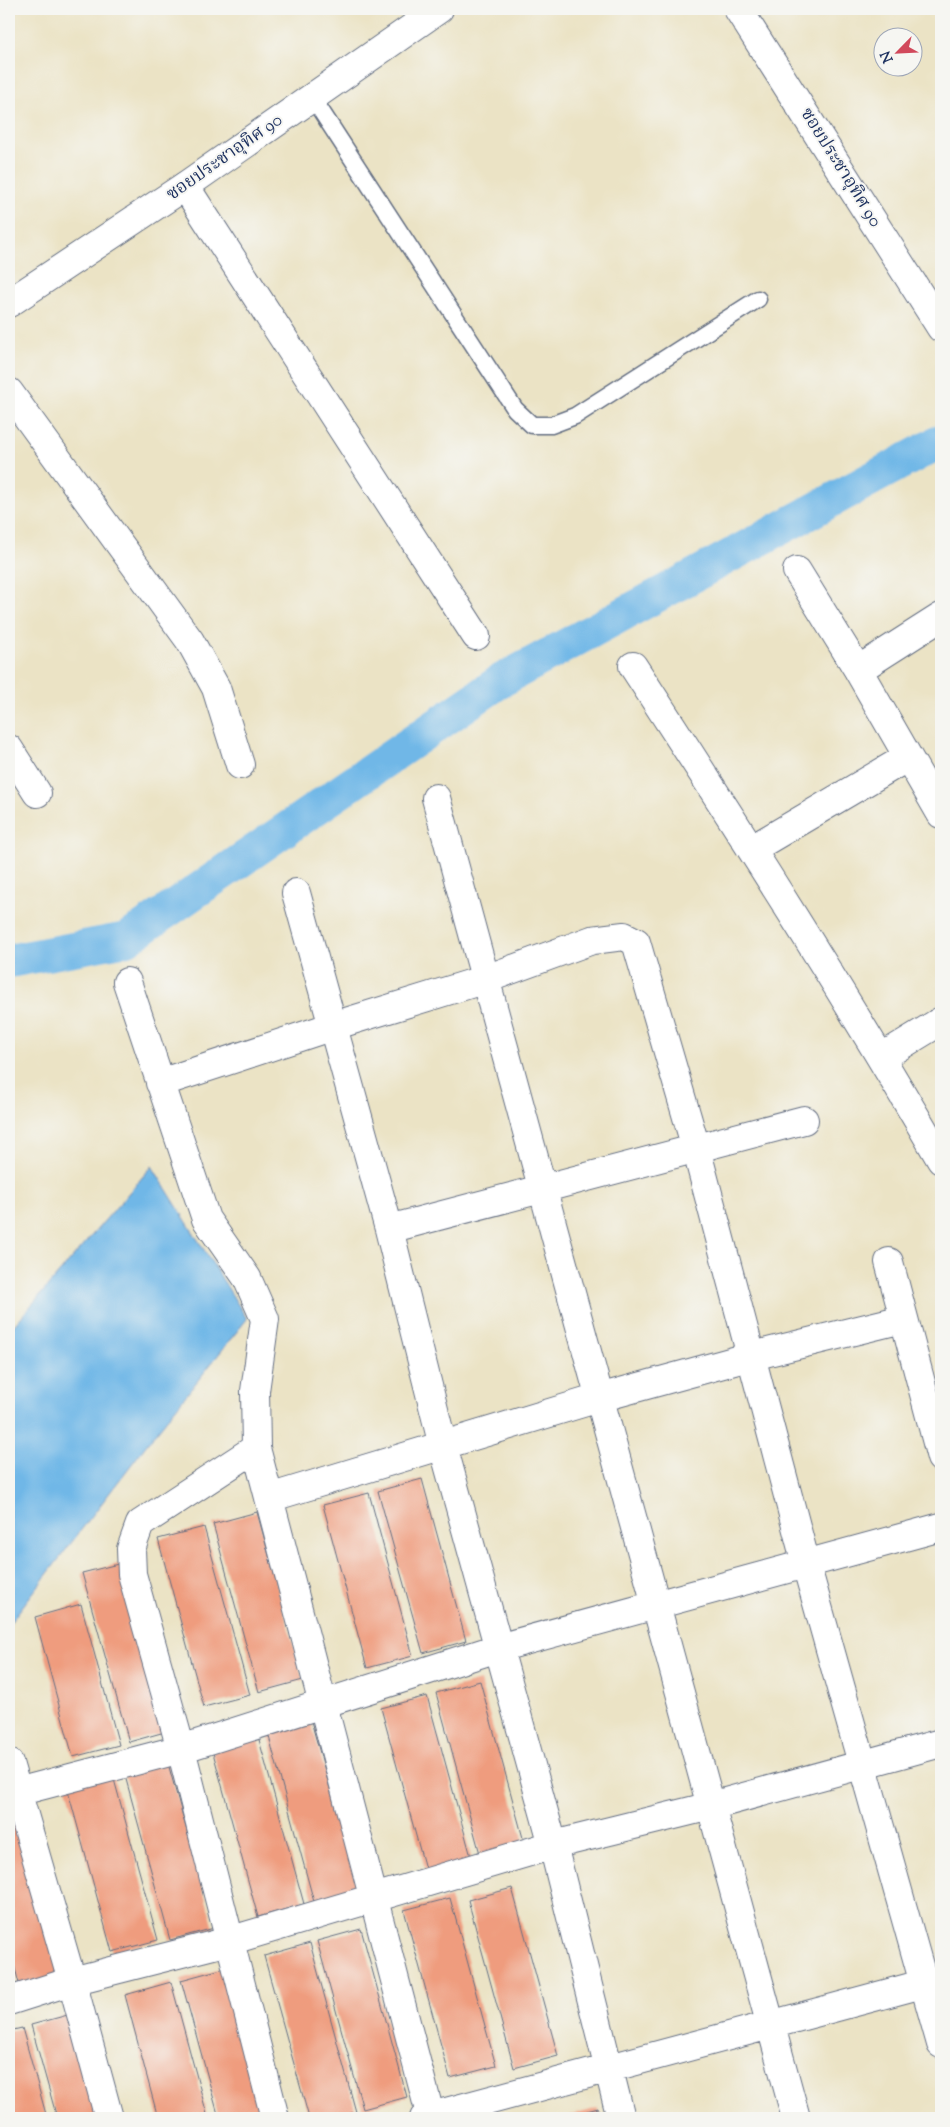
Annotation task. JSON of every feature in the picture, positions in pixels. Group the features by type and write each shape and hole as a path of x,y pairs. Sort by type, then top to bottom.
{"street":[{"name":"ซอยประชาอุทิศ 90","path":"9,303 185,186 439,9"},
{"name":"ซอยประชาอุทิศ 90","path":"738,9 941,328"},
{"path":"185,186 476,636"},
{"path":"9,392 190,641 216,688 240,765"},
{"path":"797,571 858,670 941,814"},
{"path":"858,670 941,616"},
{"path":"633,666 752,849 882,1057 941,1160"},
{"path":"9,749 37,793"},
{"path":"752,849 908,757"},
{"path":"436,798 796,2118"},
{"path":"296,893 389,1229 443,1446 553,1845 607,2069 621,2118"},
{"path":"160,1083 333,1026 486,979 592,940 624,936 636,942 696,1148 806,1564 863,1764 934,1981 941,2044"},
{"path":"127,982 206,1219 247,1278 265,1319 254,1391 256,1448 325,1704 429,2118 934,1981"},
{"path":"882,1057 941,1021"},
{"path":"389,1229 804,1120"},
{"path":"889,1262 941,1458"},
{"path":"269,1498 599,1398 752,1356 903,1320"},
{"path":"256,1448 140,1524 131,1549 132,1574 181,1749 275,2118"},
{"path":"17,1792 181,1749 498,1648 941,1527"},
{"path":"9,2001 72,1981 230,1941 553,1845 711,1806 941,1743"},
{"path":"9,1763 72,1981 109,2118"}],"lane":[{"path":"312,97 514,408 532,426 551,424 575,416 758,299"}],"water":[{"path":"152,1166 247,1319 154,1435 9,1624 9,1331"}],"building":[{"path":"422,1479 466,1641 423,1653 378,1491"},
{"path":"369,1493 413,1656 367,1668 323,1505"},
{"path":"257,1512 303,1680 259,1692 213,1524"},
{"path":"204,1527 250,1695 204,1707 158,1539"},
{"path":"126,1562 172,1730 129,1742 82,1573"},
{"path":"81,1604 119,1745 73,1757 35,1617"},
{"path":"480,1681 526,1849 482,1861 436,1693"},
{"path":"427,1696 473,1864 427,1876 381,1708"},
{"path":"311,1721 358,1889 314,1902 268,1733"},
{"path":"258,1736 304,1904 258,1917 212,1749"},
{"path":"167,1760 214,1928 170,1940 124,1772"},
{"path":"112,1772 158,1940 112,1952 66,1784"},
{"path":"19,1810 65,1979 21,1991 9,1946 9,1813"},
{"path":"512,1888 558,2056 514,2068 468,1900"},
{"path":"450,1898 496,2066 450,2078 404,1910"},
{"path":"361,1929 407,2097 363,2109 317,1941"},
{"path":"310,1943 356,2112 332,2118 309,2118 264,1956"},
{"path":"225,1968 266,2118 219,2118 181,1980"},
{"path":"171,1982 208,2118 158,2118 125,1995"},
{"path":"75,2013 104,2118 57,2118 31,2025"},
{"path":"22,2028 47,2118 9,2118 9,2031"},
{"path":"598,2108 601,2118 562,2118"}],"waterway":[{"path":"9,961 127,939 502,680 941,441"}]}
